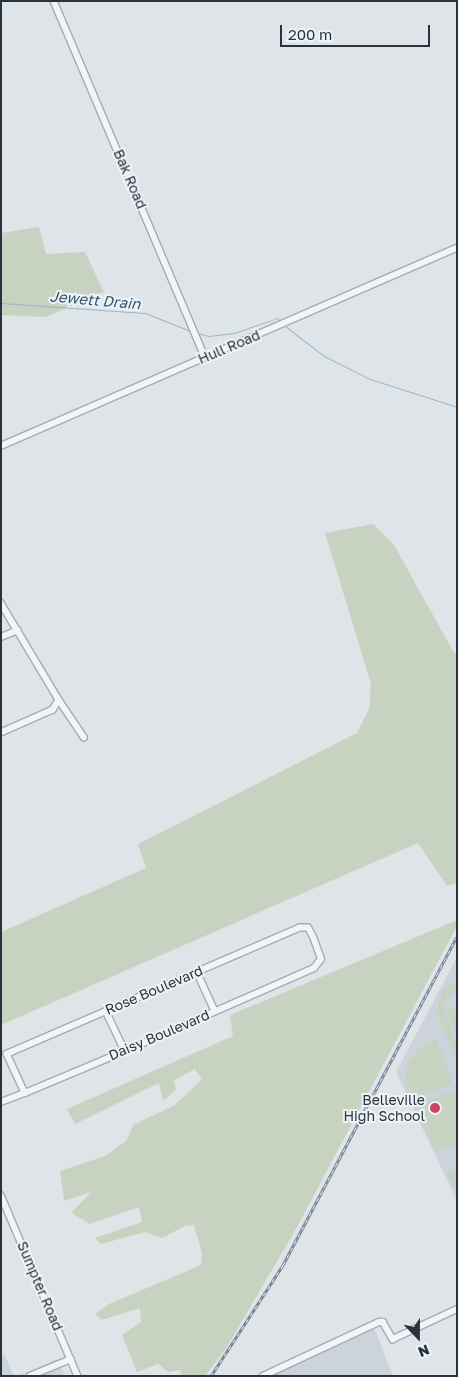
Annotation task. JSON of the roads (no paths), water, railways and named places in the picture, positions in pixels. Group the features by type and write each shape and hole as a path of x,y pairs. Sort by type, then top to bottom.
{"street":[{"name":"Bak Road","path":"54,1 205,357"},
{"name":"Hull Road","path":"1,446 457,248"},
{"path":"1,603 58,702 84,737"},
{"path":"1,637 18,630"},
{"path":"1,732 58,702"},
{"name":"Daisy Boulevard","path":"1,1102 316,967 321,959 319,951 308,928 300,928"},
{"name":"Rose Boulevard","path":"24,1093 7,1054 300,928"},
{"path":"197,972 215,1011"},
{"path":"106,1011 125,1050"},
{"name":"Sumpter Road","path":"1,1195 78,1376"},
{"path":"263,1376 379,1322 383,1322 392,1339 457,1309"},
{"path":"30,1376 71,1359"}],"waterway":[{"name":"Jewett Drain","path":"1,303 145,313 190,331"},
{"name":"Jewett Drain","path":"197,333 209,336 234,333 277,318 281,322"},
{"name":"Jewett Drain","path":"285,326 324,356 370,379 457,407"}],"railway":[{"path":"211,1376 283,1265 457,937"}],"place":[{"name":"Belleville High School","path":"435,1108"}]}
